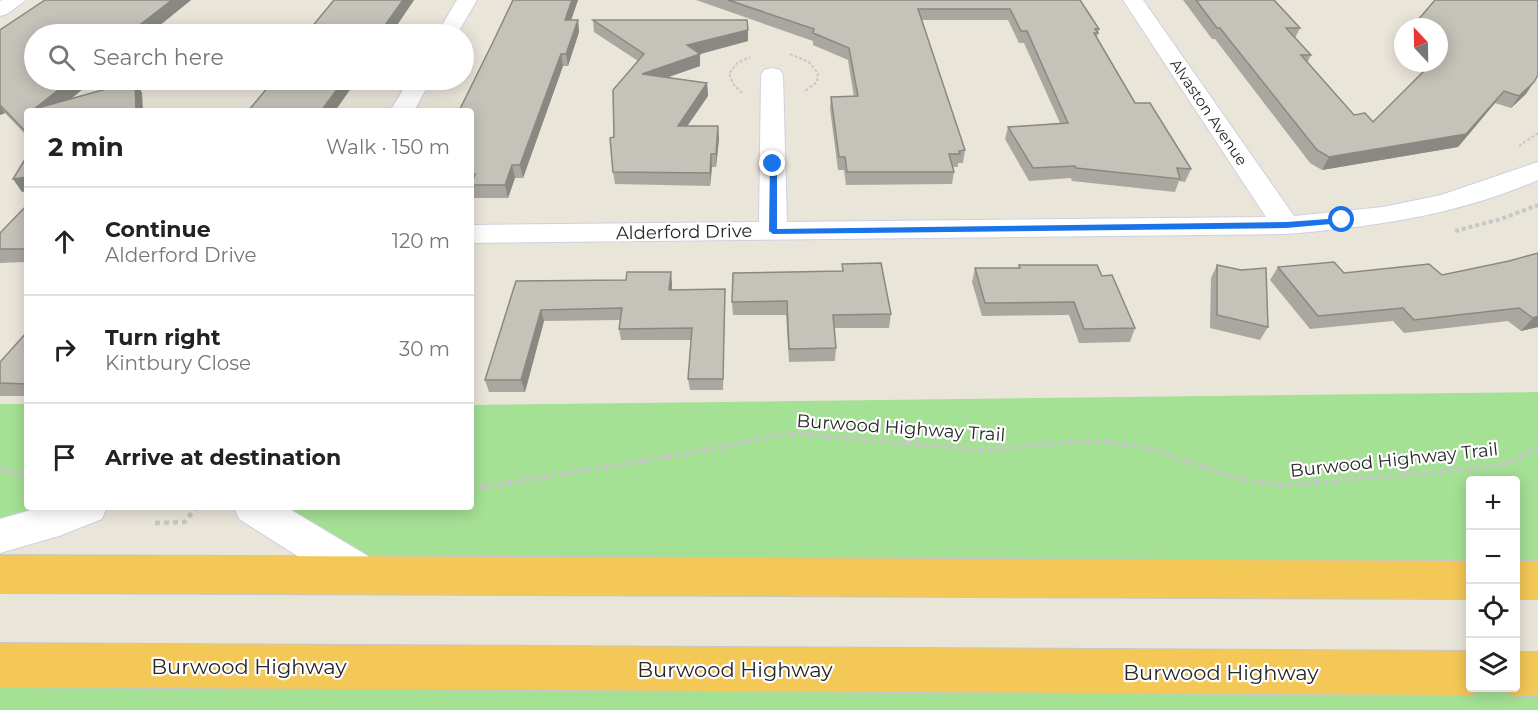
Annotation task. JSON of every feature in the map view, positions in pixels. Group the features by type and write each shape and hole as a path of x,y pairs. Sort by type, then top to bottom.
{"highway":[{"path":"0,574 1466,580"},
{"path":"1520,580 1538,580"},
{"name":"Burwood Highway","path":"0,665 1466,673"},
{"path":"1520,674 1538,674"}],"street":[{"path":"0,10 16,0"},
{"path":"453,24 467,0"},
{"name":"Alvaston Avenue","path":"1133,0 1286,225"},
{"path":"772,75 773,231"},
{"path":"404,108 414,90"},
{"name":"Alderford Drive","path":"474,234 1286,225 1360,219 1434,206 1494,189 1538,170"},
{"path":"0,536 59,519 81,510"},
{"path":"259,510 363,575"}],"path":[{"name":"Burwood Highway Trail","path":"474,489 701,451 778,435 801,434 984,450 1082,442 1126,444 1170,453 1221,474 1253,482 1280,485 1484,468 1508,463 1538,448"},
{"path":"0,469 24,475"},
{"path":"155,523 185,522 194,510"}],"green space":[{"path":"1538,392 1538,580 1520,580 1520,476 1466,476 1466,580 363,575 258,510 474,510 474,405"},
{"path":"0,404 24,404 24,510 79,510 0,536"},
{"path":"0,665 1466,673 1466,692 1520,692 1520,674 1538,674 1538,710 0,710"}],"building":[{"path":"45,0 172,0 141,24 24,24 24,90 58,90 35,108 24,108 24,130 0,105 0,30"},
{"path":"334,0 403,0 386,24 314,24"},
{"path":"513,0 572,0 565,20 578,20 566,54 561,54 520,165 512,165 505,185 474,185 474,108 460,108 469,90 474,90 474,80"},
{"path":"728,0 1080,0 1099,29 1095,29 1098,33 1094,33 1135,103 1150,103 1191,169 1177,168 1180,179 1076,168 1075,166 1033,168 1008,127 1068,123 1027,31 1021,31 1010,9 918,9 965,150 959,151 960,154 949,154 954,172 847,172 845,157 839,157 831,97 858,96 849,48 813,33 814,29"},
{"path":"1196,0 1274,0 1300,28 1286,28 1311,55 1301,55 1354,115 1365,113 1373,122 1423,72 1448,72 1448,18 1420,18 1435,0 1538,0 1538,75 1519,96 1504,91 1466,134 1329,157 1317,150 1220,28 1217,28"},
{"path":"593,20 747,20 748,30 687,45 700,54 642,74 707,83 678,126 718,126 716,154 711,154 710,173 613,172 610,138 614,137 613,90 644,54"},
{"path":"103,90 135,90 136,108 38,108"},
{"path":"266,90 337,90 323,108 251,108"},
{"path":"24,161 24,177 13,179"},
{"path":"24,208 24,249 0,249 0,233"},
{"path":"1538,253 1538,316 1533,318 1519,308 1414,320 1403,308 1318,316 1278,267 1334,262 1344,273 1429,264 1442,275"},
{"path":"881,263 891,314 833,315 836,348 789,349 787,301 732,302 733,273 843,271 842,264"},
{"path":"1019,265 1097,265 1102,276 1112,275 1135,328 1084,329 1074,302 985,303 975,268 1020,268"},
{"path":"1217,265 1241,270 1266,268 1268,327 1217,315"},
{"path":"627,272 671,272 669,290 725,289 723,379 688,379 692,328 619,329 622,308 541,310 521,380 485,380 516,281 626,280"},
{"path":"24,335 24,384 0,383 0,362"}],"route":[{"path":"773,164 773,231 1286,225 1342,220"}]}
